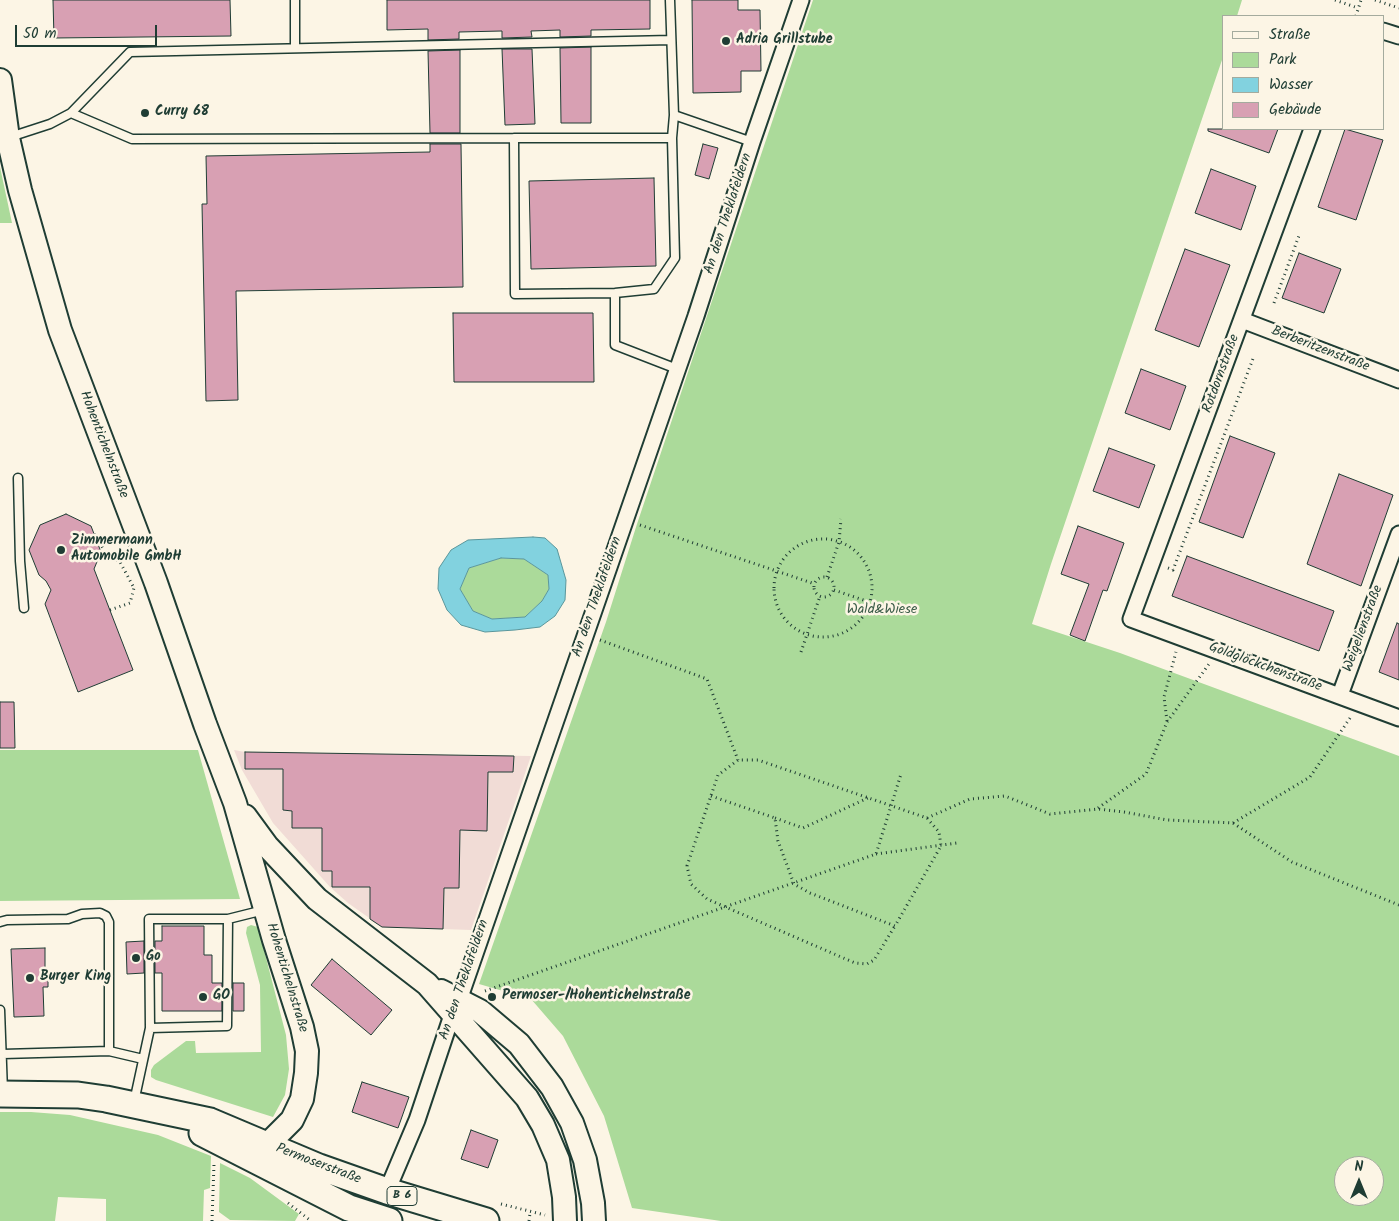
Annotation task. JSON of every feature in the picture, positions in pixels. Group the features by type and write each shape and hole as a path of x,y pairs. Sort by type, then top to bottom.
{"main road":[{"name":"Hohentichelnstraße","path":"0,80 8,138 20,190 60,330 156,583 205,724 235,803 302,1027 307,1051 302,1099 292,1120 267,1145"},
{"name":"Hohentichelnstraße","path":"235,803 267,846 317,899 456,1006 527,1098 544,1125 558,1160 564,1197 565,1221"},
{"name":"Hohentichelnstraße","path":"456,1006 480,1011 519,1044 552,1087 572,1123 585,1160 594,1221"},
{"name":"Permoserstraße","path":"1,1094 78,1095 142,1106 210,1121 319,1167 387,1192 486,1221"},
{"name":"Permoserstraße","path":"142,1106 220,1142 349,1208 389,1221"}],"street":[{"name":"An den Theklafeldern","path":"387,1192 417,1120 677,369 801,0"},
{"path":"1384,31 1399,36"},
{"name":"Rotdornstraße","path":"1132,619 1312,130"},
{"name":"Berberitzenstraße","path":"1242,320 1399,380"},
{"name":"Weigelienstraße","path":"1340,695 1399,534"},
{"name":"Goldglöckchenstraße","path":"1132,619 1399,718"}],"lane":[{"path":"295,0 295,48"},
{"path":"514,138 515,294 616,292 654,289 675,258 672,138 674,115 670,0"},
{"path":"8,138 50,124 71,113 130,52 671,40"},
{"path":"71,113 132,139 672,138"},
{"path":"674,115 752,142"},
{"path":"616,292 615,345 677,369"},
{"path":"18,478 20,561 24,608"},
{"path":"142,1106 143,1058 150,1028 149,919 228,919 266,910"},
{"path":"0,922 7,920 68,919 82,914 100,913 106,916 108,922 109,1051"},
{"path":"150,1028 227,1026 228,919"},
{"path":"0,1010 1,1094"},
{"path":"2,1054 109,1051 143,1058"}],"path":[{"path":"1335,0 1358,8"},
{"path":"1356,15 1361,0"},
{"path":"1376,0 1399,8"},
{"path":"1274,303 1300,232"},
{"path":"1173,570 1254,356"},
{"path":"625,519 815,584"},
{"path":"827,577 839,542 841,519"},
{"path":"94,534 106,553 120,562 134,588 130,603 110,610"},
{"path":"830,539 839,542 847,545 860,555 869,569 872,586 870,603 863,617 852,628 838,635 822,638 807,635 793,628 782,616 775,602 773,586 776,571 785,556 798,545 814,540 830,539"},
{"path":"820,596 815,591 815,584 818,579 827,577"},
{"path":"820,596 830,595 834,590 834,584 827,577"},
{"path":"134,588 156,583"},
{"path":"834,590 878,605"},
{"path":"801,652 820,596"},
{"path":"585,634 707,679 738,760"},
{"path":"1168,722 1164,697 1173,658 1181,638"},
{"path":"1098,809 1146,774 1168,722 1219,651"},
{"path":"1233,823 1310,776 1360,703"},
{"path":"738,760 758,760 927,818 939,832 941,846 874,960 867,964 856,964 707,899 691,884 687,866 711,796 718,775 738,760"},
{"path":"876,854 901,774"},
{"path":"711,796 804,828 870,797"},
{"path":"927,818 970,799 1004,796 1050,814 1098,809 1168,820 1233,823 1292,862 1399,905"},
{"path":"775,818 778,841 794,884 810,893 895,926"},
{"path":"456,1006 876,854 957,844"},
{"path":"212,1221 215,1154 220,1142"},
{"path":"529,1221 530,1213"}],"shaded area":[{"path":"234,750 245,752 531,756 471,930 382,927 348,903 330,887 273,823 242,770"}],"green space":[{"name":"Wald&Wiese","path":"813,0 1242,0 1237,15 1222,15 1222,60 1032,624 1120,653 1399,756 1399,1221 721,1221 632,1208 604,1116 563,1036 531,999 479,984 606,622 637,524"},
{"path":"0,167 12,223 0,223"},
{"path":"501,558 524,559 548,575 549,589 542,601 525,617 492,619 473,611 460,589 469,568"},
{"path":"0,750 198,750 240,899 0,901"},
{"path":"251,925 258,927 286,1035 289,1069 285,1095 273,1117 151,1077 151,1070 154,1065 186,1041 195,1041 196,1053 261,1052 260,985 246,933 247,927"},
{"path":"0,1112 70,1115 158,1135 211,1156 210,1188 204,1190 203,1221 106,1221 106,1199 58,1197 55,1221 0,1221"},
{"path":"220,1163 250,1178 299,1214 295,1221 230,1220 219,1212"}],"water":[{"path":"545,538 557,549 566,580 565,600 555,616 540,627 515,630 485,632 461,625 447,610 438,589 439,568 451,550 468,540","holes":["501,558 524,559 548,575 549,589 542,601 525,617 492,619 473,611 460,589 469,568"]}],"building":[{"path":"53,0 230,0 231,36 54,38"},
{"path":"387,0 650,0 650,29 591,30 591,36 560,37 560,30 531,31 532,37 502,38 502,31 459,32 459,39 428,40 428,29 387,30"},
{"name":"Adria Grillstube","path":"692,0 738,0 738,10 760,10 761,71 741,71 741,92 693,93"},
{"path":"591,47 591,123 561,123 560,48"},
{"path":"502,49 532,49 535,124 505,125"},
{"path":"460,50 460,133 430,133 428,51"},
{"path":"1208,129 1278,130 1269,153 1208,131"},
{"path":"1345,130 1383,140 1356,220 1318,207"},
{"path":"430,144 461,144 463,287 236,291 238,400 206,401 202,204 207,204 206,156 430,152"},
{"path":"703,144 718,148 709,179 695,175"},
{"path":"1211,169 1256,186 1241,230 1195,213"},
{"path":"654,178 656,266 531,269 529,181"},
{"path":"1185,249 1230,265 1199,347 1155,330"},
{"path":"1299,253 1341,269 1324,313 1282,298"},
{"path":"453,313 593,313 594,382 454,382"},
{"path":"1141,369 1186,386 1170,430 1125,413"},
{"path":"1230,436 1275,453 1243,538 1199,522"},
{"path":"1109,448 1155,465 1139,508 1093,491"},
{"path":"1339,474 1393,495 1361,586 1307,564"},
{"path":"66,514 91,526 101,552 94,569 133,670 78,692 45,604 51,590 46,581 39,575 29,550 40,525"},
{"path":"1078,526 1124,543 1107,591 1103,590 1085,641 1070,635 1089,584 1061,574"},
{"path":"1187,556 1334,611 1319,651 1172,596"},
{"path":"1397,623 1399,624 1399,680 1379,672"},
{"path":"0,702 14,702 15,748 0,748"},
{"path":"245,752 514,756 513,772 488,772 487,831 460,830 459,888 444,888 443,929 382,927 370,919 370,887 332,887 332,871 322,871 322,828 292,828 292,811 283,810 283,769 245,769"},
{"name":"GO","path":"162,926 204,926 204,955 212,955 212,983 222,983 222,1011 162,1011 162,973 155,973 155,941 162,941"},
{"name":"Go","path":"144,941 144,973 127,974 126,942"},
{"name":"Burger King","path":"45,948 45,969 48,969 48,987 43,987 44,1016 14,1017 11,949"},
{"path":"332,959 392,1010 371,1035 311,985"},
{"path":"233,983 244,983 244,1011 233,1011"},
{"path":"362,1082 409,1097 398,1128 352,1112"},
{"path":"471,1130 498,1140 488,1168 461,1159"}],"place":[{"name":"Adria Grillstube","path":"726,41"},
{"name":"Curry 68","path":"145,113"},
{"name":"Zimmermann Automobile GmbH","path":"61,550"},
{"name":"Go","path":"136,958"},
{"name":"Burger King","path":"30,978"},
{"name":"GO","path":"203,997"},
{"name":"Permoser-/Hohentichelnstraße","path":"492,997"}]}
